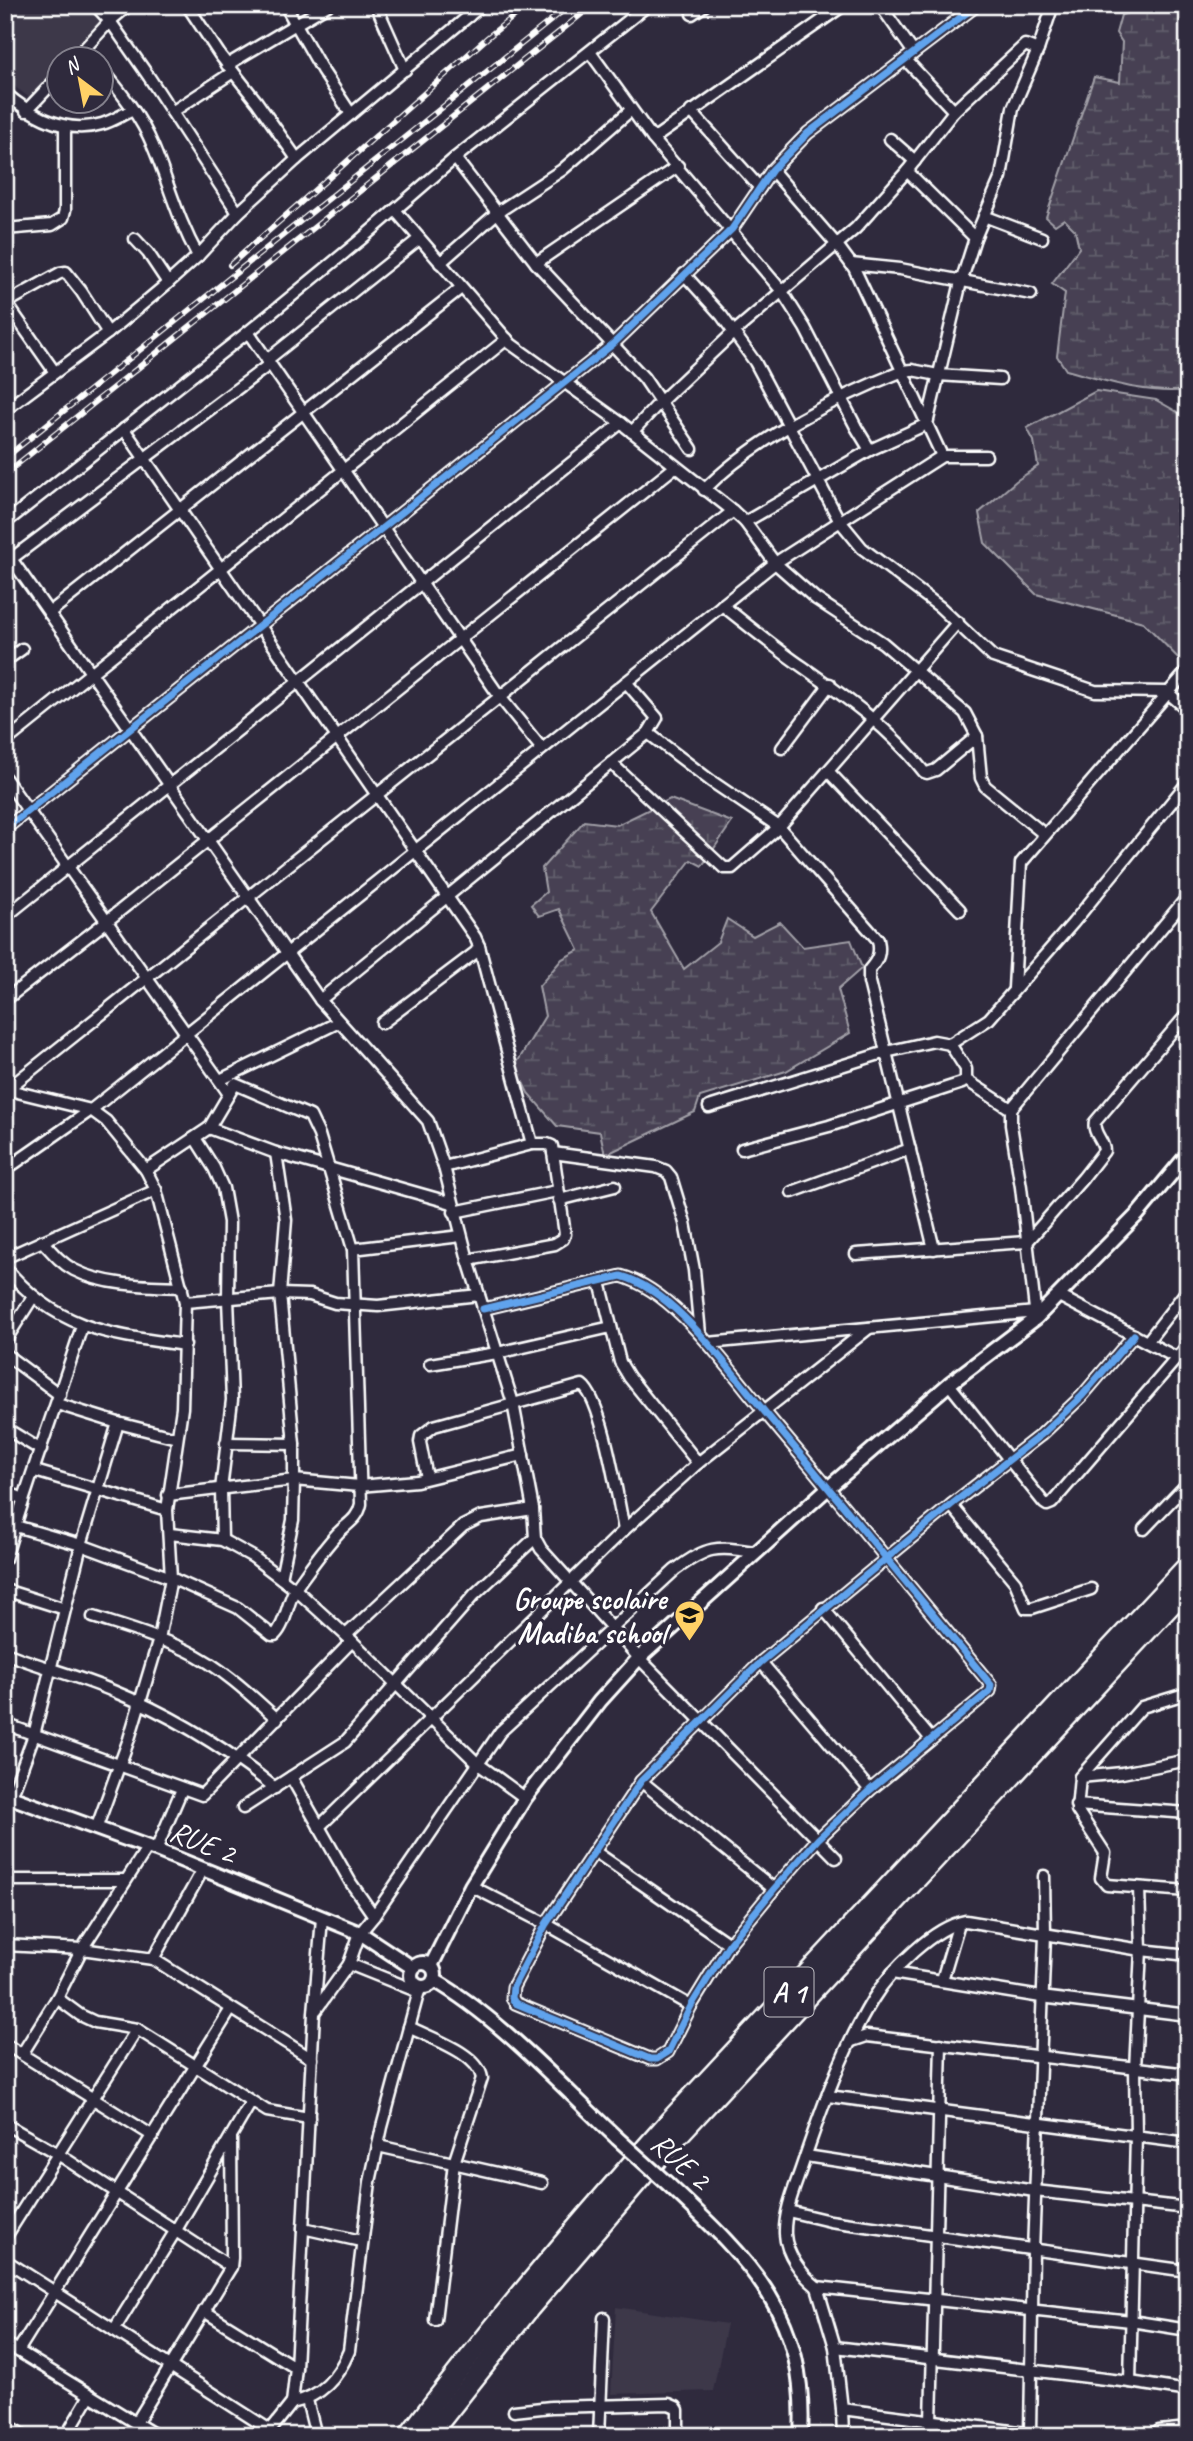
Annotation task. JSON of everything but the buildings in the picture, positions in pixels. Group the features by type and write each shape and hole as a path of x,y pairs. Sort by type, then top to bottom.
{"highway":[{"name":"A 1","path":"408,2436 454,2375 594,2205 1188,1564"},
{"name":"A 1","path":"429,2436 530,2308 666,2149 1188,1587"}],"street":[{"path":"95,5 110,21 238,213"},
{"path":"87,46 129,5"},
{"path":"187,5 230,69 297,159"},
{"path":"285,5 321,70 351,114"},
{"path":"172,112 230,69 328,5"},
{"path":"376,5 405,70"},
{"path":"463,5 469,16"},
{"path":"5,410 108,333 168,283 297,159 482,5"},
{"path":"5,523 248,332 455,158 648,5"},
{"path":"692,14 705,5"},
{"path":"653,139 844,5"},
{"path":"880,5 909,56 954,111"},
{"path":"928,424 961,282 975,238 1004,166 1013,108 1038,50 1053,5"},
{"path":"5,829 613,344 732,229 772,170 808,133 975,6"},
{"path":"632,432 734,332 856,228 907,171 954,111 1023,46 1038,50"},
{"path":"590,52 653,139 781,290 805,328 870,450"},
{"path":"116,88 133,110 152,144 176,212 198,256"},
{"path":"26,111 46,90"},
{"path":"5,93 26,111 65,126 99,125 133,110"},
{"path":"440,263 498,212 562,170 631,110"},
{"path":"691,111 760,188"},
{"path":"5,229 52,225 63,218 65,126"},
{"path":"890,139 915,161"},
{"path":"455,158 536,263 644,378 692,449"},
{"path":"536,263 678,166"},
{"path":"772,170 852,264 942,456"},
{"path":"907,171 975,238"},
{"path":"395,210 507,339 621,423 733,511 745,522 775,563 816,599 869,632 965,713 977,736 981,778 985,786 1044,834"},
{"path":"985,216 1042,238"},
{"path":"135,239 168,283"},
{"path":"419,239 145,459 8,554 320,1000 428,1121 513,1402 533,1509 535,1538 570,1582 639,1658 836,1858"},
{"path":"852,264 900,269 1031,294"},
{"path":"54,371 6,302 66,272 108,333"},
{"path":"684,274 734,332 754,362 839,520 862,548 958,622 993,657 1095,691 1167,692 1188,710"},
{"path":"49,613 461,288"},
{"path":"248,332 500,697 542,749"},
{"path":"5,742 507,339"},
{"path":"704,490 729,467 789,427 841,398 903,371 1000,379"},
{"path":"5,917 621,423"},
{"path":"745,522 870,450 928,424"},
{"path":"124,429 475,937 532,1144"},
{"path":"5,1170 91,1110 775,563 942,456 986,456"},
{"path":"5,1000 107,922 675,467"},
{"path":"6,1090 733,511"},
{"path":"722,605 872,718 892,735 924,772 936,770 977,736"},
{"path":"611,763 724,868 732,868 779,827 958,622"},
{"path":"5,661 22,649"},
{"path":"1014,988 1021,863 1188,670"},
{"path":"320,1000 648,733 657,718 626,682"},
{"path":"782,748 830,684"},
{"path":"648,733 711,781 779,827 878,940 881,951 869,970 869,982 934,1249"},
{"path":"828,771 960,910"},
{"path":"5,778 229,1094"},
{"path":"709,1107 886,1052 934,1041 950,1044 989,1019 1073,923 1188,782"},
{"path":"1036,1315 1011,1109 1188,896"},
{"path":"382,1023 469,958 479,946"},
{"path":"856,1254 1027,1242 1104,1151 1094,1129 1095,1122 1188,1013"},
{"path":"220,1080 339,1021"},
{"path":"950,1044 966,1069 966,1080"},
{"path":"966,1080 1011,1109"},
{"path":"742,1149 829,1126 966,1080"},
{"path":"10,1525 81,1545 172,1578 238,1608 272,1635 278,1634 295,1589 338,1533 356,1518 361,1504 353,1249 315,1124 306,1112 235,1084 209,1128 146,1170"},
{"path":"6,1090 91,1110 106,1121 146,1170 156,1190 185,1302 182,1408 167,1510 172,1578 159,1639 121,1766 96,1829"},
{"path":"209,1128 276,1153 453,1207 558,1196 615,1186"},
{"path":"195,1138 219,1177 229,1222 228,1298 232,1400 221,1489 222,1540"},
{"path":"444,1167 532,1144 547,1143 552,1146 565,1234 559,1242 468,1260"},
{"path":"792,1192 910,1149"},
{"path":"276,1153 286,1220 280,1294 295,1480 293,1520 281,1578"},
{"path":"553,1153 656,1167 666,1171 671,1177 685,1223 694,1270 700,1334"},
{"path":"431,1966 471,1886 525,1798 580,1724 639,1658 828,1488 949,1384 1059,1296 1138,1214 1188,1154"},
{"path":"5,1258 156,1190"},
{"path":"353,1249 461,1236"},
{"path":"42,1241 66,1265 88,1275 154,1286 182,1287"},
{"path":"5,1267 33,1297 82,1326 120,1336 185,1345"},
{"path":"483,1309 621,1276 640,1283 659,1295 708,1343 763,1410 828,1488 886,1558 991,1685 990,1691 870,1790 818,1839 729,1944 691,2006 668,2052 657,2059 650,2059 515,2003 512,1998 513,1987 547,1924 594,1851 641,1781 761,1662 823,1608 886,1558 951,1505 1042,1434 1082,1396 1134,1335"},
{"path":"600,1282 620,1362 698,1463"},
{"path":"1147,1342 1188,1289"},
{"path":"185,1302 280,1294 315,1296 354,1306 378,1306 479,1295"},
{"path":"1059,1296 1183,1360"},
{"path":"5,1342 33,1297"},
{"path":"708,1343 1036,1315"},
{"path":"5,1559 10,1525 35,1471 82,1326"},
{"path":"430,1364 498,1353 611,1327"},
{"path":"319,1827 624,1530 698,1463 869,1328"},
{"path":"949,1384 1044,1503 1052,1503 1183,1360 1188,1345"},
{"path":"5,1354 59,1399 118,1423 177,1438"},
{"path":"427,1478 420,1442 427,1430 445,1421 582,1385 588,1390 601,1424 624,1530"},
{"path":"8,1796 34,1735 52,1671 81,1545 118,1423"},
{"path":"5,1429 41,1450"},
{"path":"226,1443 294,1444"},
{"path":"168,1495 295,1480 359,1486 427,1478 523,1455"},
{"path":"35,1471 167,1510"},
{"path":"1144,1529 1188,1483"},
{"path":"5,1490 23,1499"},
{"path":"951,1505 1015,1582 1026,1608 1091,1589"},
{"path":"5,1724 202,1795 277,1719 349,1638 463,1526 481,1517 533,1509"},
{"path":"170,1534 222,1540 253,1557 295,1589 349,1638 477,1763 525,1798"},
{"path":"243,1808 345,1742 474,1595 535,1538"},
{"path":"314,2013 348,1964 360,1933 500,1732 675,1570 693,1557 722,1547 755,1552"},
{"path":"5,1590 65,1609"},
{"path":"823,1608 931,1739"},
{"path":"93,1617 159,1639 200,1658 250,1694 277,1719"},
{"path":"5,1653 52,1671 89,1681 191,1728 237,1757 275,1788"},
{"path":"761,1662 870,1790"},
{"path":"1188,1693 1142,1707 1080,1777 1076,1805 1076,1810 1105,1853 1101,1881 1110,1886 1188,1891"},
{"path":"1080,1777 1122,1773 1188,1760"},
{"path":"291,1777 351,1883 374,1916"},
{"path":"641,1781 774,1888"},
{"path":"22,2054 125,1880 151,1849 182,1790"},
{"name":"RUE 2","path":"8,1796 151,1849 360,1933 414,1968"},
{"path":"1076,1805 1188,1813"},
{"path":"594,1851 729,1944"},
{"path":"153,1959 202,1871"},
{"path":"1032,2434 1033,2251 1042,2055 1044,1876"},
{"path":"5,1880 125,1880"},
{"path":"471,1886 547,1924 691,2006"},
{"path":"1130,2382 1135,2069 1141,1950 1139,1888"},
{"path":"5,2260 171,2366 268,2433 292,2403 296,2368 314,2013 322,1919"},
{"path":"1188,1955 1141,1950 966,1921 944,1928 892,1973 874,1998 828,2096 788,2211 785,2232 788,2248 808,2280 817,2287 934,2298 1188,2330"},
{"path":"942,1980 959,1923"},
{"path":"5,1945 82,1949 153,1959 312,2059"},
{"path":"348,1964 420,1989 434,1980 435,1974 431,1966"},
{"path":"420,1989 412,1979 414,1968 420,1964 431,1966"},
{"path":"892,1973 1041,1997 1188,2015"},
{"name":"RUE 2","path":"434,1980 451,1989 502,2030 743,2257 782,2316 792,2342 799,2368 801,2436"},
{"path":"292,2403 307,2400 320,2393 338,2376 349,2351 361,2241 378,2146 420,1989"},
{"path":"57,1998 88,2020 137,2029 251,2102 276,2114 309,2118"},
{"path":"18,2351 231,2010"},
{"path":"409,2027 473,2060 481,2071 480,2088 454,2163 435,2320"},
{"path":"5,2238 137,2029"},
{"path":"852,2041 867,2036 1188,2074"},
{"path":"5,2044 153,2136"},
{"path":"931,2422 941,2044"},
{"path":"828,2096 1188,2143"},
{"path":"114,2330 251,2102"},
{"path":"5,2124 58,2154 230,2267"},
{"path":"136,2423 230,2267 231,2137"},
{"path":"378,2146 542,2183"},
{"path":"806,2156 1035,2191 1188,2208"},
{"path":"788,2211 830,2221 1188,2271"},
{"path":"303,2228 361,2241"},
{"path":"817,2287 835,2347 843,2436"},
{"path":"204,2311 296,2368"},
{"path":"598,2436 604,2318"},
{"path":"5,2343 157,2436"},
{"path":"835,2347 1188,2391"},
{"path":"66,2436 90,2395"},
{"path":"307,2400 316,2436"},
{"path":"514,2411 674,2405 677,2410 678,2436"},
{"path":"842,2409 1051,2436"},
{"path":"5,2423 25,2436"},
{"path":"1153,2436 1159,2431 1188,2428"}],"shaded area":[{"path":"5,5 90,5 105,19 80,46 46,46 46,82 31,99 5,79"},
{"path":"616,2307 727,2324 713,2391 611,2394"}],"green space":[{"path":"1133,5 1188,5 1188,288 1181,309 1182,343 1188,344 1188,390 1157,391 1111,382 1066,370 1057,356 1065,293 1052,284 1079,248 1075,230 1064,219 1055,225 1046,217 1094,77 1120,82 1122,42 1116,33 1121,15 1133,12"},
{"path":"1096,391 1156,400 1188,418 1186,666 1143,622 1036,594 985,543 979,513 1038,466 1034,441 1027,428"},
{"path":"670,799 732,822 702,866 691,860 651,912 684,969 718,942 727,919 753,936 780,922 803,947 851,940 862,968 838,989 850,1033 786,1071 700,1097 695,1112 605,1155 600,1132 557,1126 528,1093 515,1066 545,1016 539,986 562,959 579,950 559,909 539,916 531,905 546,892 542,868 584,821 617,825"}],"railway":[{"path":"230,265 488,37 528,5"},
{"path":"5,458 570,5"},
{"path":"5,474 593,5"}],"cycle path":[{"path":"5,829 613,344 732,229 772,170 808,133 977,5"},
{"path":"483,1309 621,1276 656,1294 690,1323 720,1357 762,1409 878,1549 901,1576 924,1603 991,1685 990,1691 870,1790 818,1839 729,1944 691,2006 668,2052 657,2059 650,2059 515,2003 512,1998 513,1987 546,1924 641,1781 761,1662 951,1505 1042,1434 1082,1396 1134,1335"}],"place":[{"name":"Groupe scolaire Madiba school","path":"689,1643"}]}
